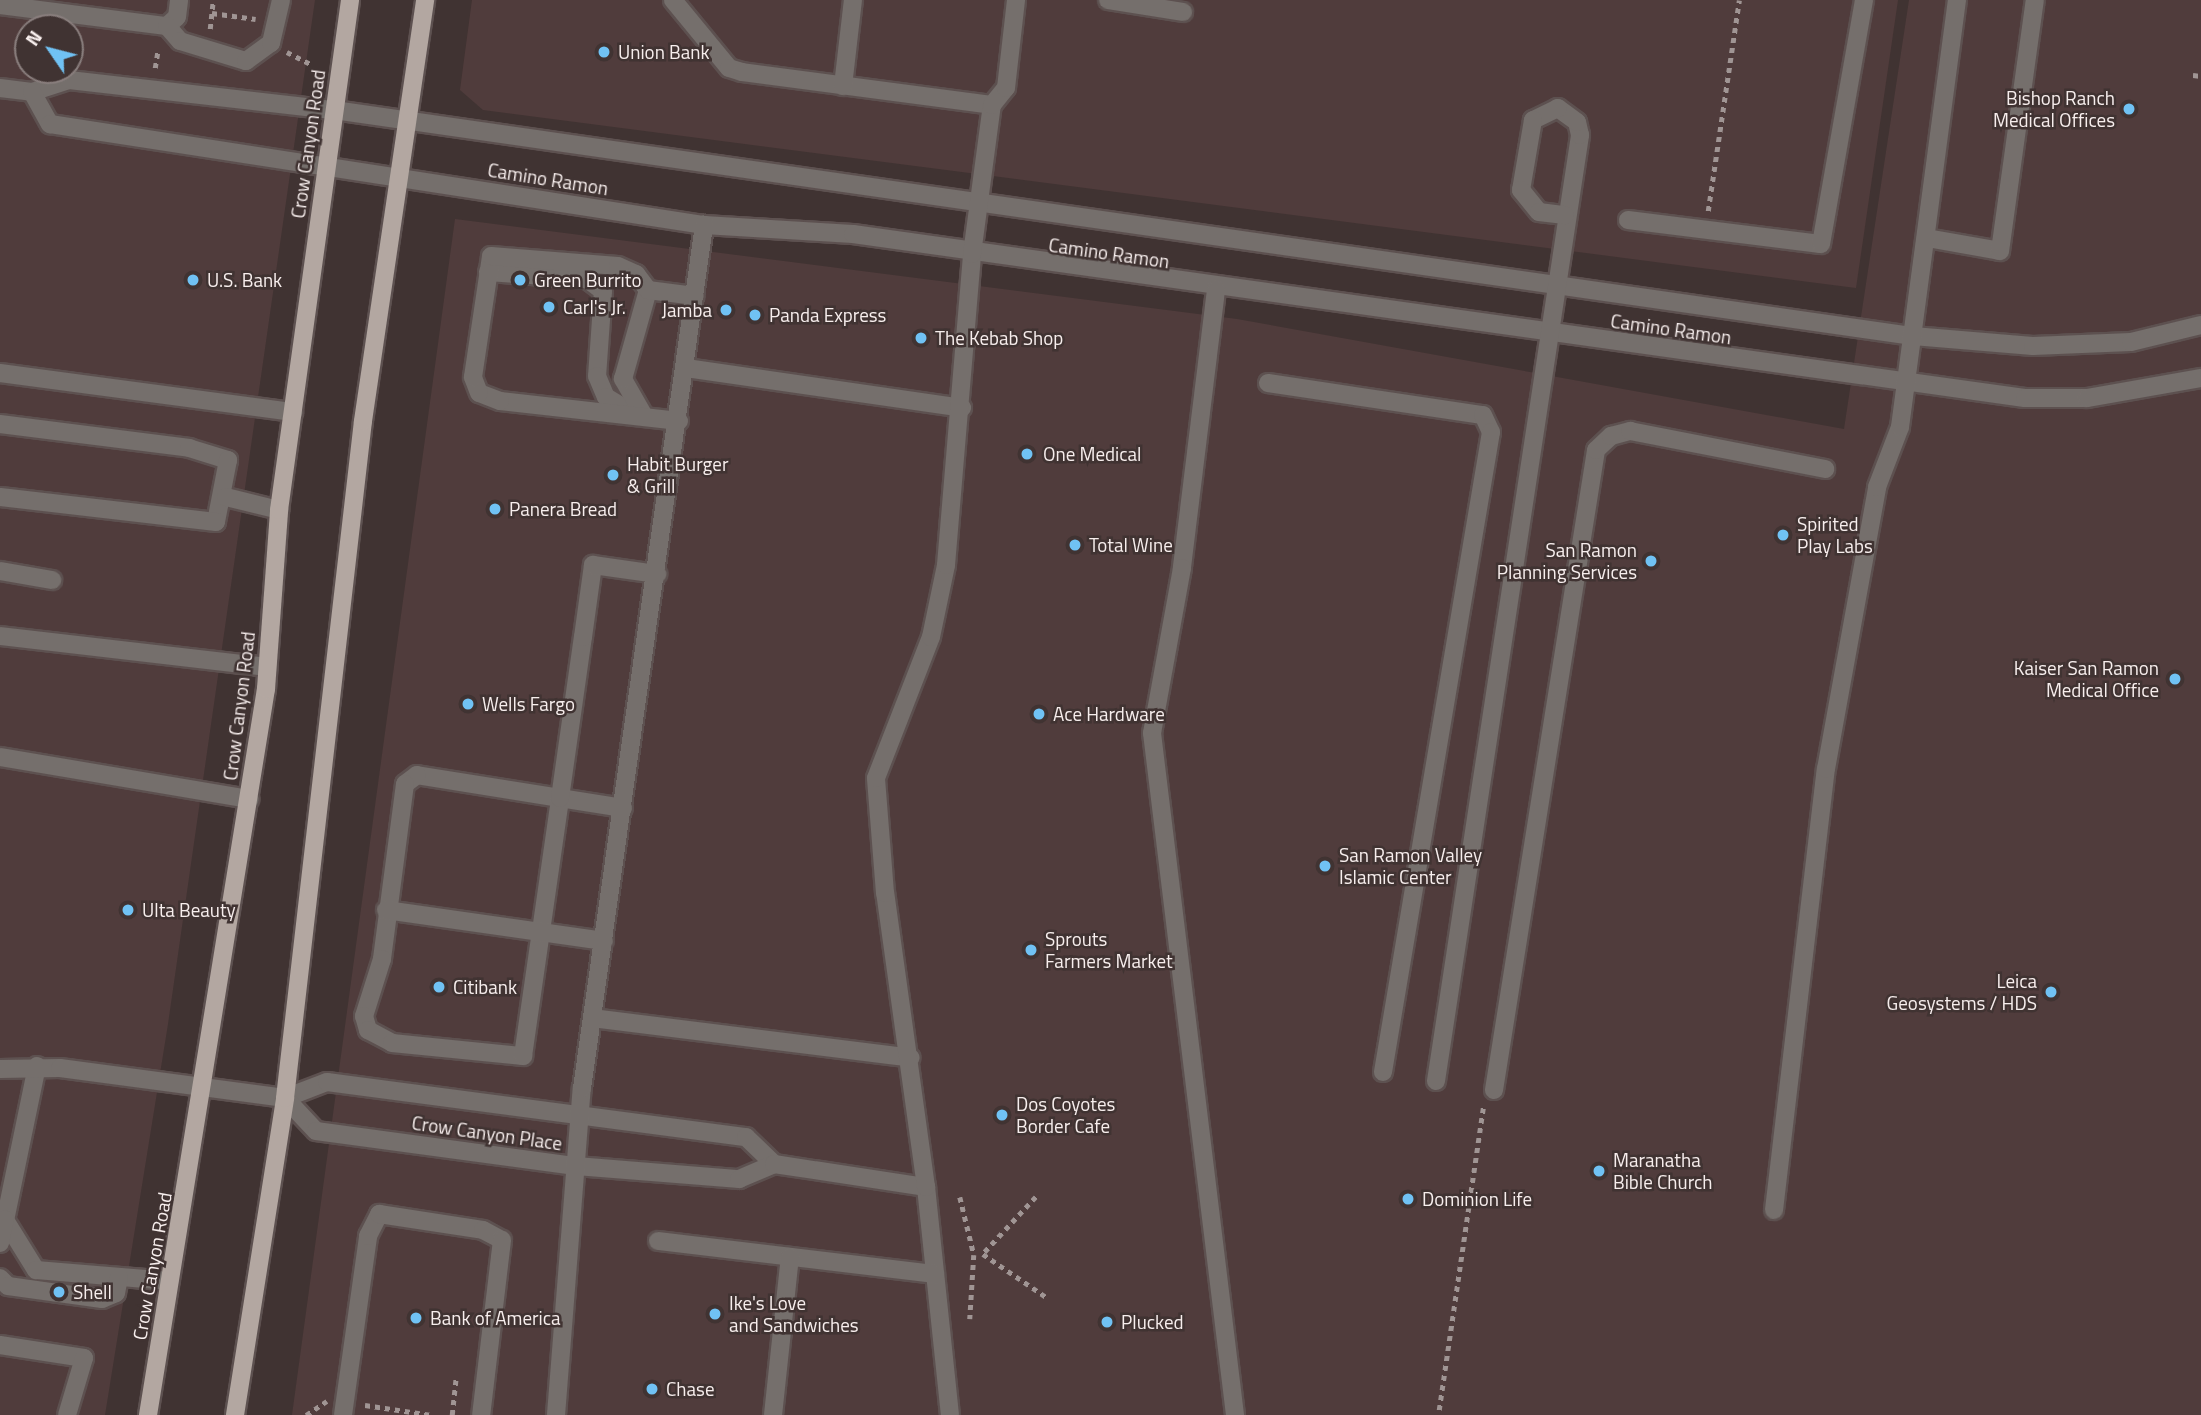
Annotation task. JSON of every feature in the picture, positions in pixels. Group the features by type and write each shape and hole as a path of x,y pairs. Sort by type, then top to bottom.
{"main road":[{"name":"Crow Canyon Road","path":"148,1415 202,1090 267,667 279,510 350,0"},
{"path":"235,1415 285,1098 363,421 425,0"}],"street":[{"path":"167,26 177,17 179,0"},
{"path":"0,5 167,26 180,41 246,61 271,43 281,0"},
{"path":"673,0 729,68 992,105"},
{"path":"843,86 853,0"},
{"path":"950,1415 911,1058 885,893 876,778 931,637 962,408 972,254 992,105 1006,89 1016,0"},
{"path":"1108,0 1183,12"},
{"path":"1628,220 1821,244 1864,0"},
{"path":"1774,1210 1826,769 1877,487 1900,426 1957,0"},
{"path":"1927,238 2000,251 2035,0"},
{"name":"Camino Ramon","path":"0,88 32,92 69,80 334,110 1913,336 2033,346 2131,342 2201,325"},
{"name":"Camino Ramon","path":"32,92 50,124 327,163 704,225 853,234 1216,289 1549,332 1906,384 2025,398 2087,398 2201,378"},
{"path":"1436,1081 1488,768 1565,215 1580,135 1577,122 1558,108 1533,120 1521,190 1539,212 1565,215"},
{"path":"704,225 679,422 592,1018 576,1166 739,1179 774,1164 926,1187"},
{"path":"679,422 500,401 479,393 473,377 491,256 618,266 636,274 648,290 695,296"},
{"path":"488,272 594,283 606,302 600,389 619,407 646,418"},
{"path":"1216,289 1182,568 1152,733 1190,1012 1184,1037 1236,1415"},
{"path":"646,418 623,379 648,290"},
{"path":"686,368 962,408"},
{"path":"0,373 293,412"},
{"path":"1268,383 1483,415 1490,432 1382,1072"},
{"path":"0,425 189,448 228,460 226,497 216,522 0,497"},
{"path":"1489,1096 1596,450 1611,436 1630,431 1825,469"},
{"path":"226,497 279,510"},
{"path":"623,808 560,798 417,775 405,784 386,910 382,959 364,1016 377,1037 523,1056 541,932 560,798 593,565 657,574"},
{"path":"0,571 52,580"},
{"path":"0,636 267,667"},
{"path":"0,757 248,799"},
{"path":"386,910 604,940"},
{"path":"592,1018 911,1058"},
{"path":"0,1243 37,1066"},
{"name":"Crow Canyon Place","path":"0,1069 37,1066 202,1090 285,1098 327,1082 582,1120 746,1137 774,1164"},
{"name":"Crow Canyon Place","path":"285,1098 316,1132 576,1166 556,1415"},
{"path":"343,1415 368,1236 379,1214 483,1230 502,1240 481,1415"},
{"path":"5,1220 37,1270 170,1281"},
{"path":"658,1241 935,1274"},
{"path":"773,1415 790,1257"},
{"path":"0,1278 8,1286 102,1299 116,1293 119,1277"},
{"path":"0,1345 84,1358 67,1415"}],"path":[{"path":"1706,229 1739,0"},
{"path":"2193,75 2201,76"},
{"path":"1439,1410 1489,1096"},
{"path":"960,1197 974,1255 970,1319"},
{"path":"983,1254 1036,1197"},
{"path":"974,1255 983,1254 1046,1297"},
{"path":"452,1415 456,1378"},
{"path":"306,1415 328,1401"},
{"path":"364,1405 431,1415"}],"shaded area":[{"path":"0,0 315,0 168,1024 105,1415 0,1415"},
{"path":"472,0 1898,0 1856,288 483,110 460,90"},
{"path":"1909,0 2201,0 2201,1415 292,1415 455,219 1237,319 1844,429"}],"place":[{"name":"Union Bank","path":"604,52"},
{"name":"Bishop Ranch Medical Offices","path":"2129,109"},
{"name":"U.S. Bank","path":"193,280"},
{"name":"Green Burrito","path":"520,280"},
{"name":"Carl's Jr.","path":"549,307"},
{"name":"Jamba","path":"726,310"},
{"name":"Panda Express","path":"755,315"},
{"name":"The Kebab Shop","path":"921,338"},
{"name":"One Medical","path":"1027,454"},
{"name":"Habit Burger & Grill","path":"613,475"},
{"name":"Panera Bread","path":"495,509"},
{"name":"Spirited Play Labs","path":"1783,535"},
{"name":"Total Wine","path":"1075,545"},
{"name":"San Ramon Planning Services","path":"1651,561"},
{"name":"Kaiser San Ramon Medical Office","path":"2175,679"},
{"name":"Wells Fargo","path":"468,704"},
{"name":"Ace Hardware","path":"1039,714"},
{"name":"San Ramon Valley Islamic Center","path":"1325,866"},
{"name":"Ulta Beauty","path":"128,910"},
{"name":"Sprouts Farmers Market","path":"1031,950"},
{"name":"Citibank","path":"439,987"},
{"name":"Leica Geosystems / HDS","path":"2051,992"},
{"name":"Dos Coyotes Border Cafe","path":"1002,1115"},
{"name":"Maranatha Bible Church","path":"1599,1171"},
{"name":"Dominion Life","path":"1408,1199"},
{"name":"Shell","path":"59,1292"},
{"name":"Ike's Love and Sandwiches","path":"715,1314"},
{"name":"Bank of America","path":"416,1318"},
{"name":"Plucked","path":"1107,1322"},
{"name":"Chase","path":"652,1389"}]}
